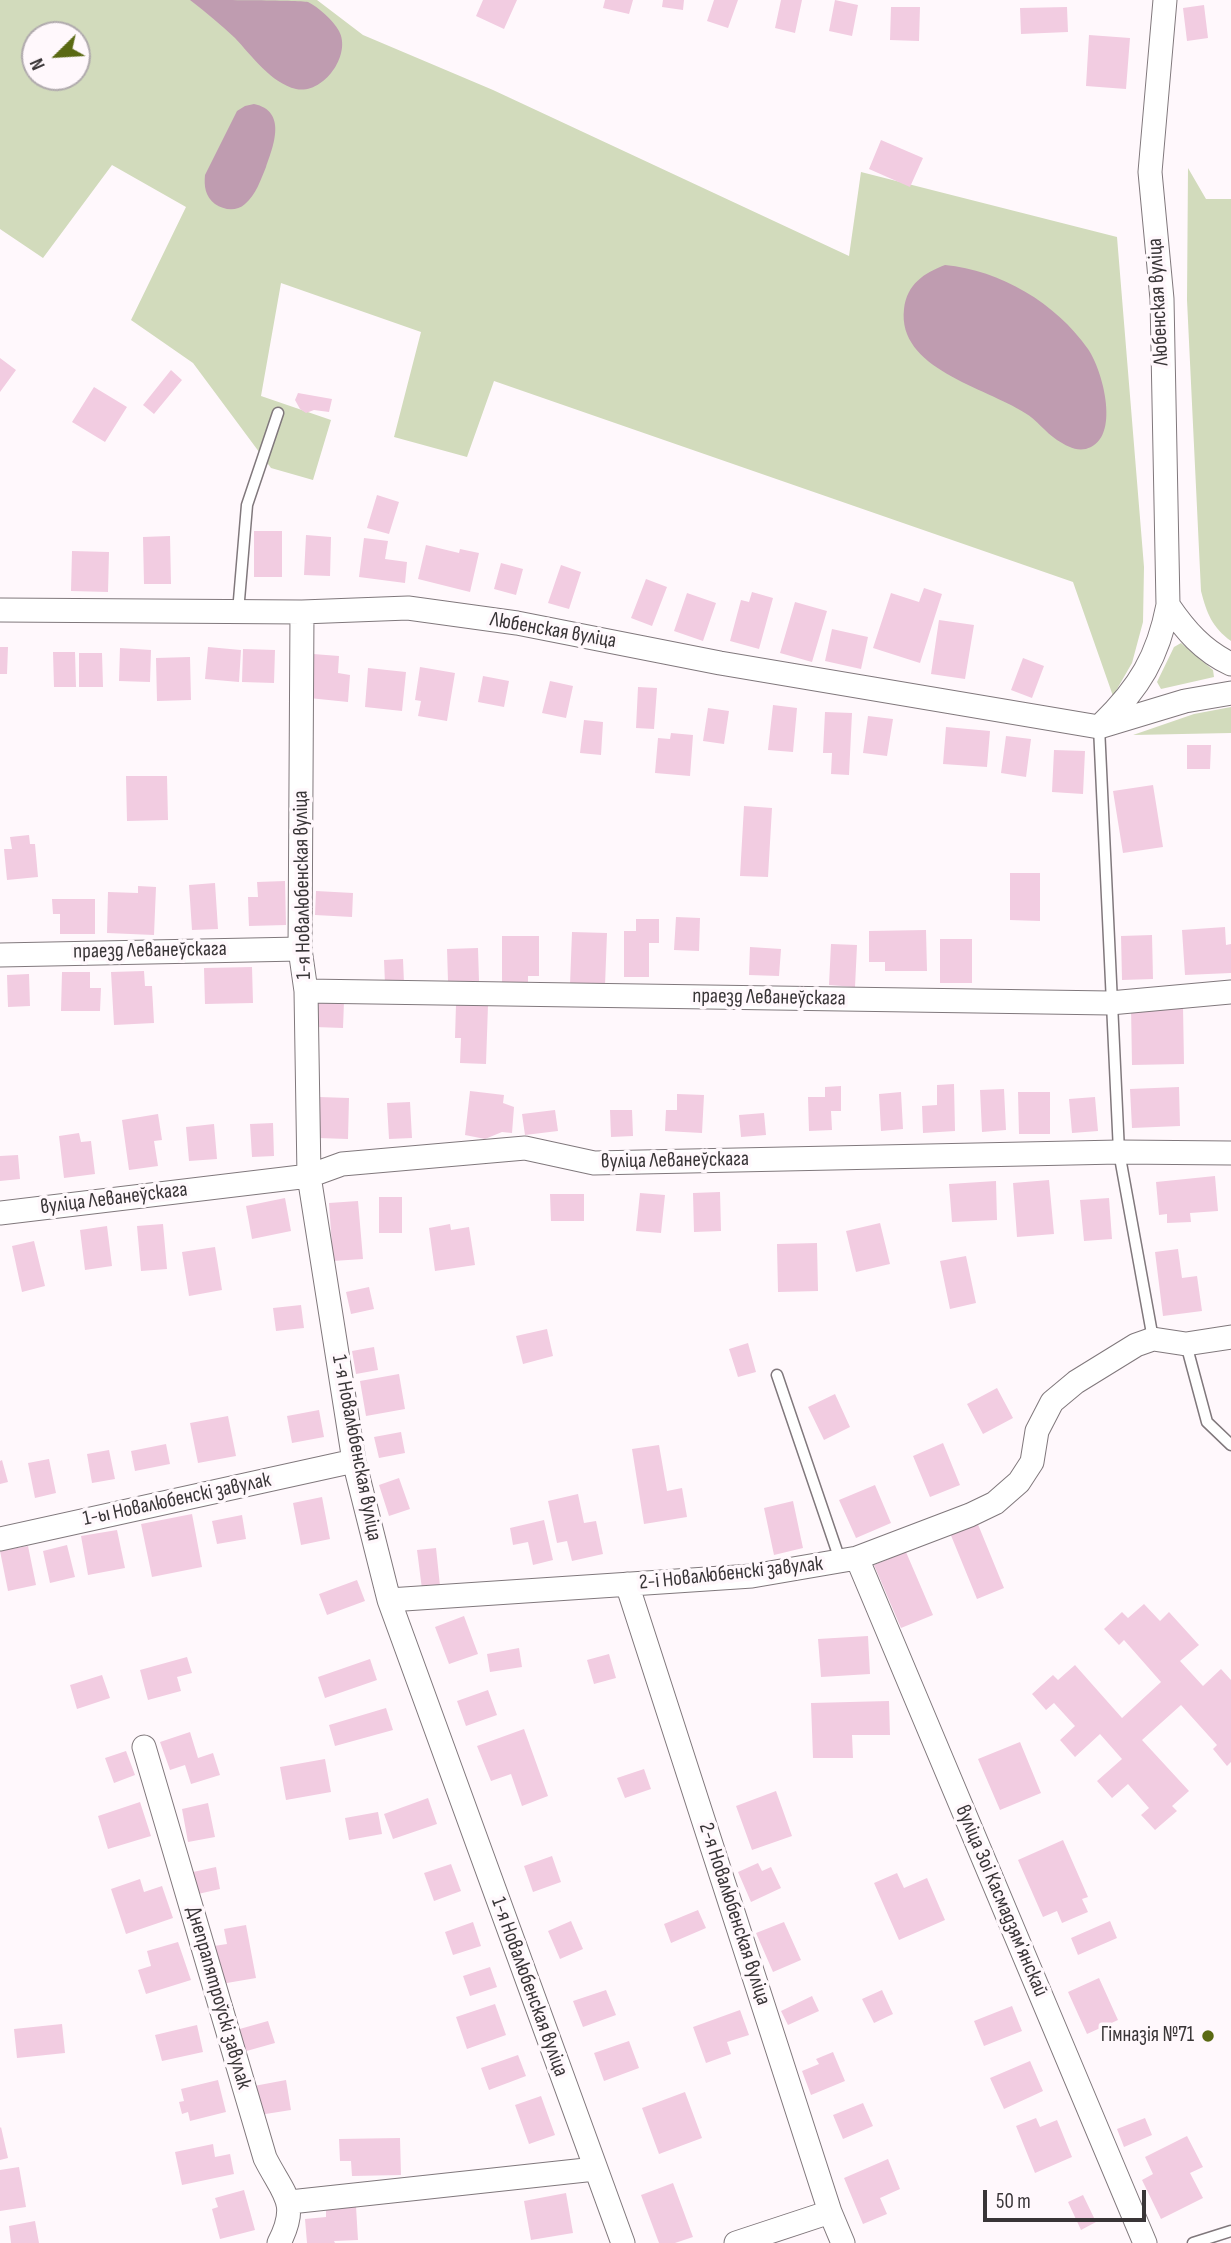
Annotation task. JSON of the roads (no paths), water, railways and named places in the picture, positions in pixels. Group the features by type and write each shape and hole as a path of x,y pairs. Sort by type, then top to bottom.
{"street":[{"name":"Любенская вуліца","path":"1099,727 1128,698 1147,670 1163,631 1168,605 1161,299 1150,172 1165,0"},
{"path":"1168,605 1184,628 1202,646 1231,664"},
{"name":"Любенская вуліца","path":"0,610 302,612 408,608 516,623 720,663 1099,727 1185,701 1231,692"},
{"name":"1-я Новалюбенская вуліца","path":"302,612 300,949 306,990 309,1176 354,1461 389,1601 623,2243"},
{"name":"праезд Леванеўскага","path":"0,955 300,949"},
{"name":"праезд Леванеўскага","path":"306,990 1110,1003 1231,992"},
{"name":"вуліца Леванеўскага","path":"0,1213 309,1176 342,1164 525,1148 594,1163 1119,1152 1231,1153"},
{"path":"1153,1339 1186,1344 1231,1337"},
{"name":"2-і Новалюбенскі завулак","path":"389,1601 752,1576 849,1561 970,1516 995,1503 1019,1482 1032,1462 1037,1431 1052,1402 1076,1382 1136,1345 1153,1339"},
{"name":"1-ы Новалюбенскі завулак","path":"0,1539 354,1461"},
{"name":"вуліца Зоі Касмадзямʼянскай","path":"849,1561 1144,2243"},
{"name":"2-я Новалюбенская вуліца","path":"627,1584 830,2212 843,2243"},
{"name":"Днепрапятроўскі завулак","path":"144,1747 265,2158 290,2202"},
{"path":"279,2243 289,2225 290,2202 595,2169"},
{"path":"736,2243 830,2212"}],"lane":[{"path":"238,612 247,505 278,413"},
{"path":"1099,727 1119,1152 1153,1339"},
{"path":"1186,1344 1207,1422 1231,1445"},
{"path":"777,1375 849,1561"},
{"path":"1193,2243 1231,2231"}],"place":[{"name":"Гімназія №71","path":"1208,2036"}]}
